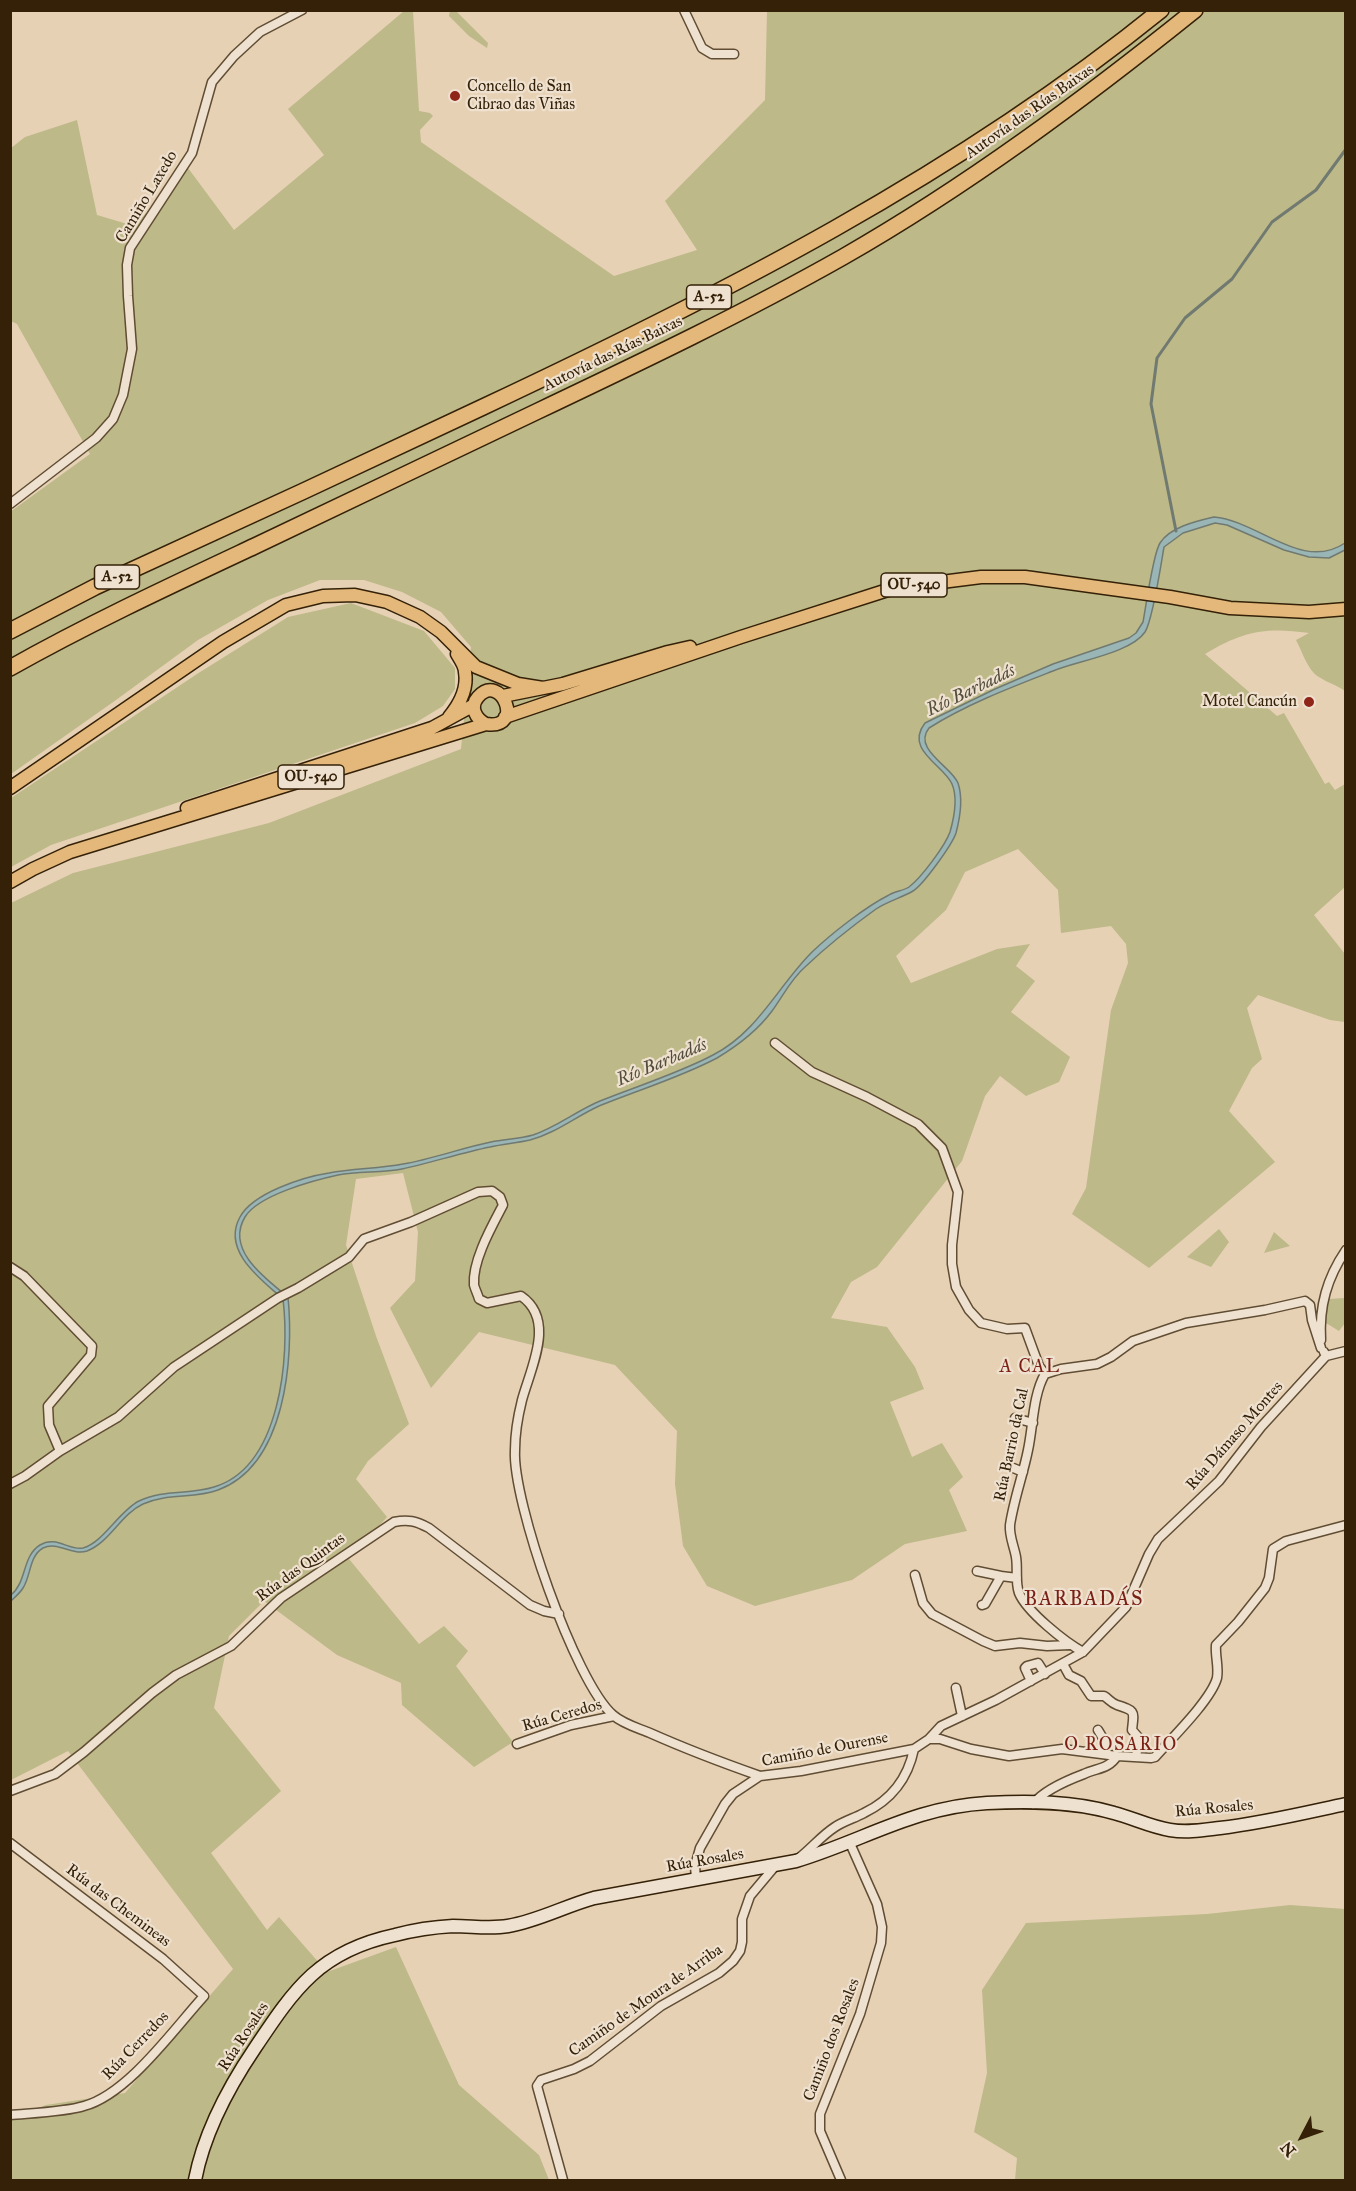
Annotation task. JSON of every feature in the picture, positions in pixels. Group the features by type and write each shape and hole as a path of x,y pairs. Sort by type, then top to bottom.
{"highway":[{"name":"Autovía das Rías Baixas","path":"10,631 95,587 621,343 793,254 877,206 998,131 1116,47 1161,10"},
{"name":"Autovía das Rías Baixas","path":"10,668 77,631 190,576 722,322 844,256 1021,143 1136,58 1195,10"},
{"path":"10,678 190,576"}],"main road":[{"name":"OU-540","path":"505,717 894,588 981,576 1025,577 1170,597 1230,608 1309,612 1346,609"},
{"path":"10,788 223,642 286,605 323,596 355,595 387,602 420,617 441,633 471,669 501,695 508,706 505,717 497,724 486,724 477,718 471,669"},
{"path":"137,831 192,805 432,728 476,702 488,692 501,695 563,684 668,652 741,637"},
{"path":"471,669 498,678 543,688"},
{"path":"446,720 459,705 471,669"},
{"name":"OU-540","path":"10,882 70,852 486,724"}],"street":[{"name":"Camiño Laxedo","path":"10,504 73,457 96,438 113,419 123,395 132,349 128,296 130,248 192,153 212,82 234,56 260,32 302,10"},
{"path":"684,10 702,48 712,54 734,54"},
{"name":"Rúa Barrio da Cal","path":"775,1043 813,1071 918,1124 942,1148 958,1192 952,1245 956,1287 969,1310 981,1323 1007,1329 1026,1328 1039,1366 1045,1374 1038,1389 1033,1423 1010,1528 1016,1555 1019,1592 1023,1600 1051,1629 1070,1645 1083,1652"},
{"path":"10,1484 118,1417 174,1367 278,1298 349,1257 364,1239 411,1222 478,1192 492,1191 500,1197 503,1205 490,1230 477,1264 474,1285 479,1299 487,1303 520,1296 530,1302 537,1313 539,1342 522,1401 514,1450 520,1494 531,1538 559,1614 586,1677 595,1693 614,1716 716,1761 760,1776"},
{"path":"1324,1352 1320,1313 1335,1267 1346,1250"},
{"path":"10,1267 24,1276 92,1346 91,1355 48,1407 49,1425 60,1451"},
{"path":"1045,1374 1061,1369 1097,1364 1111,1358 1133,1341 1186,1323 1265,1310 1305,1300 1310,1305 1312,1320 1324,1352"},
{"path":"1324,1352 1346,1351"},
{"name":"Rúa Dámaso Montes","path":"914,1749 929,1739 941,1726 996,1700 1083,1652 1126,1607 1158,1539 1219,1481 1324,1352"},
{"path":"1015,1418 1033,1423"},
{"path":"1006,1465 1023,1472"},
{"name":"Rúa das Quintas","path":"10,1791 55,1774 176,1675 231,1646 281,1598 394,1522 405,1520 418,1522 429,1528 530,1605 559,1614"},
{"path":"929,1739 1009,1756 1062,1749 1117,1756 1155,1757 1210,1690 1217,1675 1216,1645 1265,1588 1269,1578 1273,1549 1286,1540 1346,1525"},
{"path":"977,1571 1017,1578"},
{"path":"915,1575 923,1603 932,1614 983,1641 995,1646 1020,1642 1047,1646 1070,1645"},
{"path":"982,1605 985,1604 1001,1576"},
{"path":"1031,1681 1025,1668 1027,1666 1038,1663 1045,1674"},
{"path":"1063,1664 1069,1676 1081,1681 1091,1696 1104,1696 1115,1704 1130,1709 1135,1718 1132,1730 1139,1738 1136,1757"},
{"path":"956,1688 962,1716"},
{"name":"Rúa Ceredos","path":"517,1744 571,1725 614,1716"},
{"path":"1098,1730 1104,1740 1105,1753"},
{"path":"796,1861 829,1831 871,1810 890,1796 907,1771 914,1749"},
{"name":"Camiño de Ourense","path":"696,1879 696,1857 725,1804 733,1794 760,1776 801,1771 914,1749"},
{"path":"1033,1804 1040,1796 1083,1774 1111,1764 1117,1756"},
{"name":"Rúa Rosales","path":"195,2181 199,2159 213,2122 249,2056 280,2011 297,1989 333,1957 375,1939 410,1931 453,1926 506,1927 525,1923 570,1904 594,1898 796,1861 913,1817 954,1807 988,1803 1088,1807 1171,1830 1192,1831 1250,1825 1346,1804"},
{"name":"Camiño dos Rosales","path":"841,2181 820,2131 820,2114 860,2014 878,1952 882,1927 871,1887 849,1841"},
{"name":"Rúa das Chemineas","path":"10,1843 163,1959 204,1996"},
{"name":"Camiño de Moura de Arriba","path":"563,2181 538,2083 590,2061 660,2006 719,1973 740,1951 742,1919 750,1896 776,1865"},
{"name":"Rúa Cerredos","path":"10,2115 83,2107 108,2097 129,2080 204,1996"}],"shaded area":[{"path":"404,11 413,11 419,111 430,113 433,116 420,130 421,142 614,276 697,250 665,201 765,100 767,11 1345,11 1345,691 1319,677 1308,666 1296,640 1309,633 1267,631 1255,633 1231,640 1205,654 1277,716 1284,713 1325,784 1329,782 1335,790 1345,784 1345,887 1314,915 1345,954 1345,1022 1330,1020 1258,995 1247,1008 1262,1059 1252,1068 1229,1111 1275,1162 1149,1268 1072,1214 1086,1188 1111,1010 1128,963 1126,944 1111,926 1061,933 1058,890 1018,849 965,872 946,910 896,956 911,983 997,949 1030,944 1016,966 1035,981 1011,1012 1070,1057 1059,1082 1026,1096 1000,1076 985,1096 962,1161 877,1267 851,1282 831,1318 887,1327 915,1367 924,1389 890,1402 912,1457 942,1443 963,1477 949,1490 967,1531 905,1544 852,1580 755,1606 707,1586 683,1546 675,1484 677,1431 615,1365 479,1332 431,1388 390,1308 415,1281 418,1232 403,1173 356,1179 346,1245 376,1336 409,1424 368,1461 356,1479 387,1517 349,1559 419,1644 444,1626 468,1651 456,1666 513,1742 474,1767 402,1705 401,1683 337,1655 264,1601 229,1636 214,1708 281,1791 211,1853 267,1930 279,1917 327,1972 396,1947 459,2085 539,2155 549,2180 11,2180 11,2119 46,2105 125,2093 233,1969 68,1751 11,1780 11,903 73,873 269,823 461,749 471,647 441,612 402,592 364,580 320,580 268,600 198,640 11,774 10,512 90,454 17,324 11,321 11,148 25,137 77,120 97,215 134,226 188,168 234,230 324,155 288,109"},
{"path":"450,11 456,11 488,43 487,48 469,36 449,16"},
{"path":"351,603 424,631 455,668 455,689 443,706 415,723 51,845 11,867 11,798 197,674 288,617"},
{"path":"1219,1229 1229,1242 1211,1267 1187,1257"},
{"path":"1274,1232 1290,1246 1264,1253"},
{"path":"1345,1298 1345,1323 1339,1331 1326,1323 1325,1312 1328,1299"},
{"path":"1290,1905 1345,1909 1345,2180 1015,2180 1017,2158 974,2132 987,2073 982,1990 1026,1923 1207,1914"}],"water":[{"path":"1214,517 1231,520 1297,549 1313,552 1329,550 1345,543 1345,550 1329,558 1309,557 1284,550 1227,525 1215,523 1183,533 1164,547 1151,616 1145,632 1138,639 1116,651 1063,667 1006,690 959,711 929,728 925,736 929,750 954,777 960,789 959,821 949,846 918,887 876,909 813,959 795,977 760,1025 740,1043 717,1058 673,1078 599,1106 539,1137 479,1149 402,1169 328,1177 274,1195 252,1209 245,1217 240,1229 240,1241 251,1263 269,1282 288,1297 290,1322 286,1378 281,1407 272,1434 258,1458 241,1477 218,1490 161,1498 143,1504 128,1514 95,1547 87,1551 76,1552 54,1546 43,1548 35,1556 23,1588 11,1601 11,1595 20,1583 30,1556 40,1545 46,1542 57,1542 83,1548 97,1540 139,1501 167,1493 214,1487 236,1476 254,1457 267,1434 276,1407 285,1350 285,1323 283,1299 255,1274 240,1253 236,1241 236,1230 246,1208 267,1194 306,1178 338,1171 403,1164 480,1144 533,1135 591,1105 685,1068 729,1045 743,1034 767,1008 812,952 838,929 870,906 914,883 943,845 950,832 955,795 948,777 922,749 919,741 925,723 1053,664 1129,638 1136,633 1143,622 1152,569 1157,549 1164,537 1192,523"}],"waterway":[{"path":"1176,531 1151,404 1157,358 1185,318 1232,279 1272,222 1316,190 1346,149"}],"place":[{"name":"Concello de San Cibrao das Viñas","path":"455,96"},
{"name":"Motel Cancún","path":"1309,702"}],"district":[{"name":"A CAL","path":"1030,1368"},
{"name":"BARBADÁS","path":"1084,1600"},
{"name":"O ROSARIO","path":"1121,1746"}],"water label":[{"name":"Río Barbadás","path":"971,691"},
{"name":"Río Barbadás","path":"662,1063"}]}
